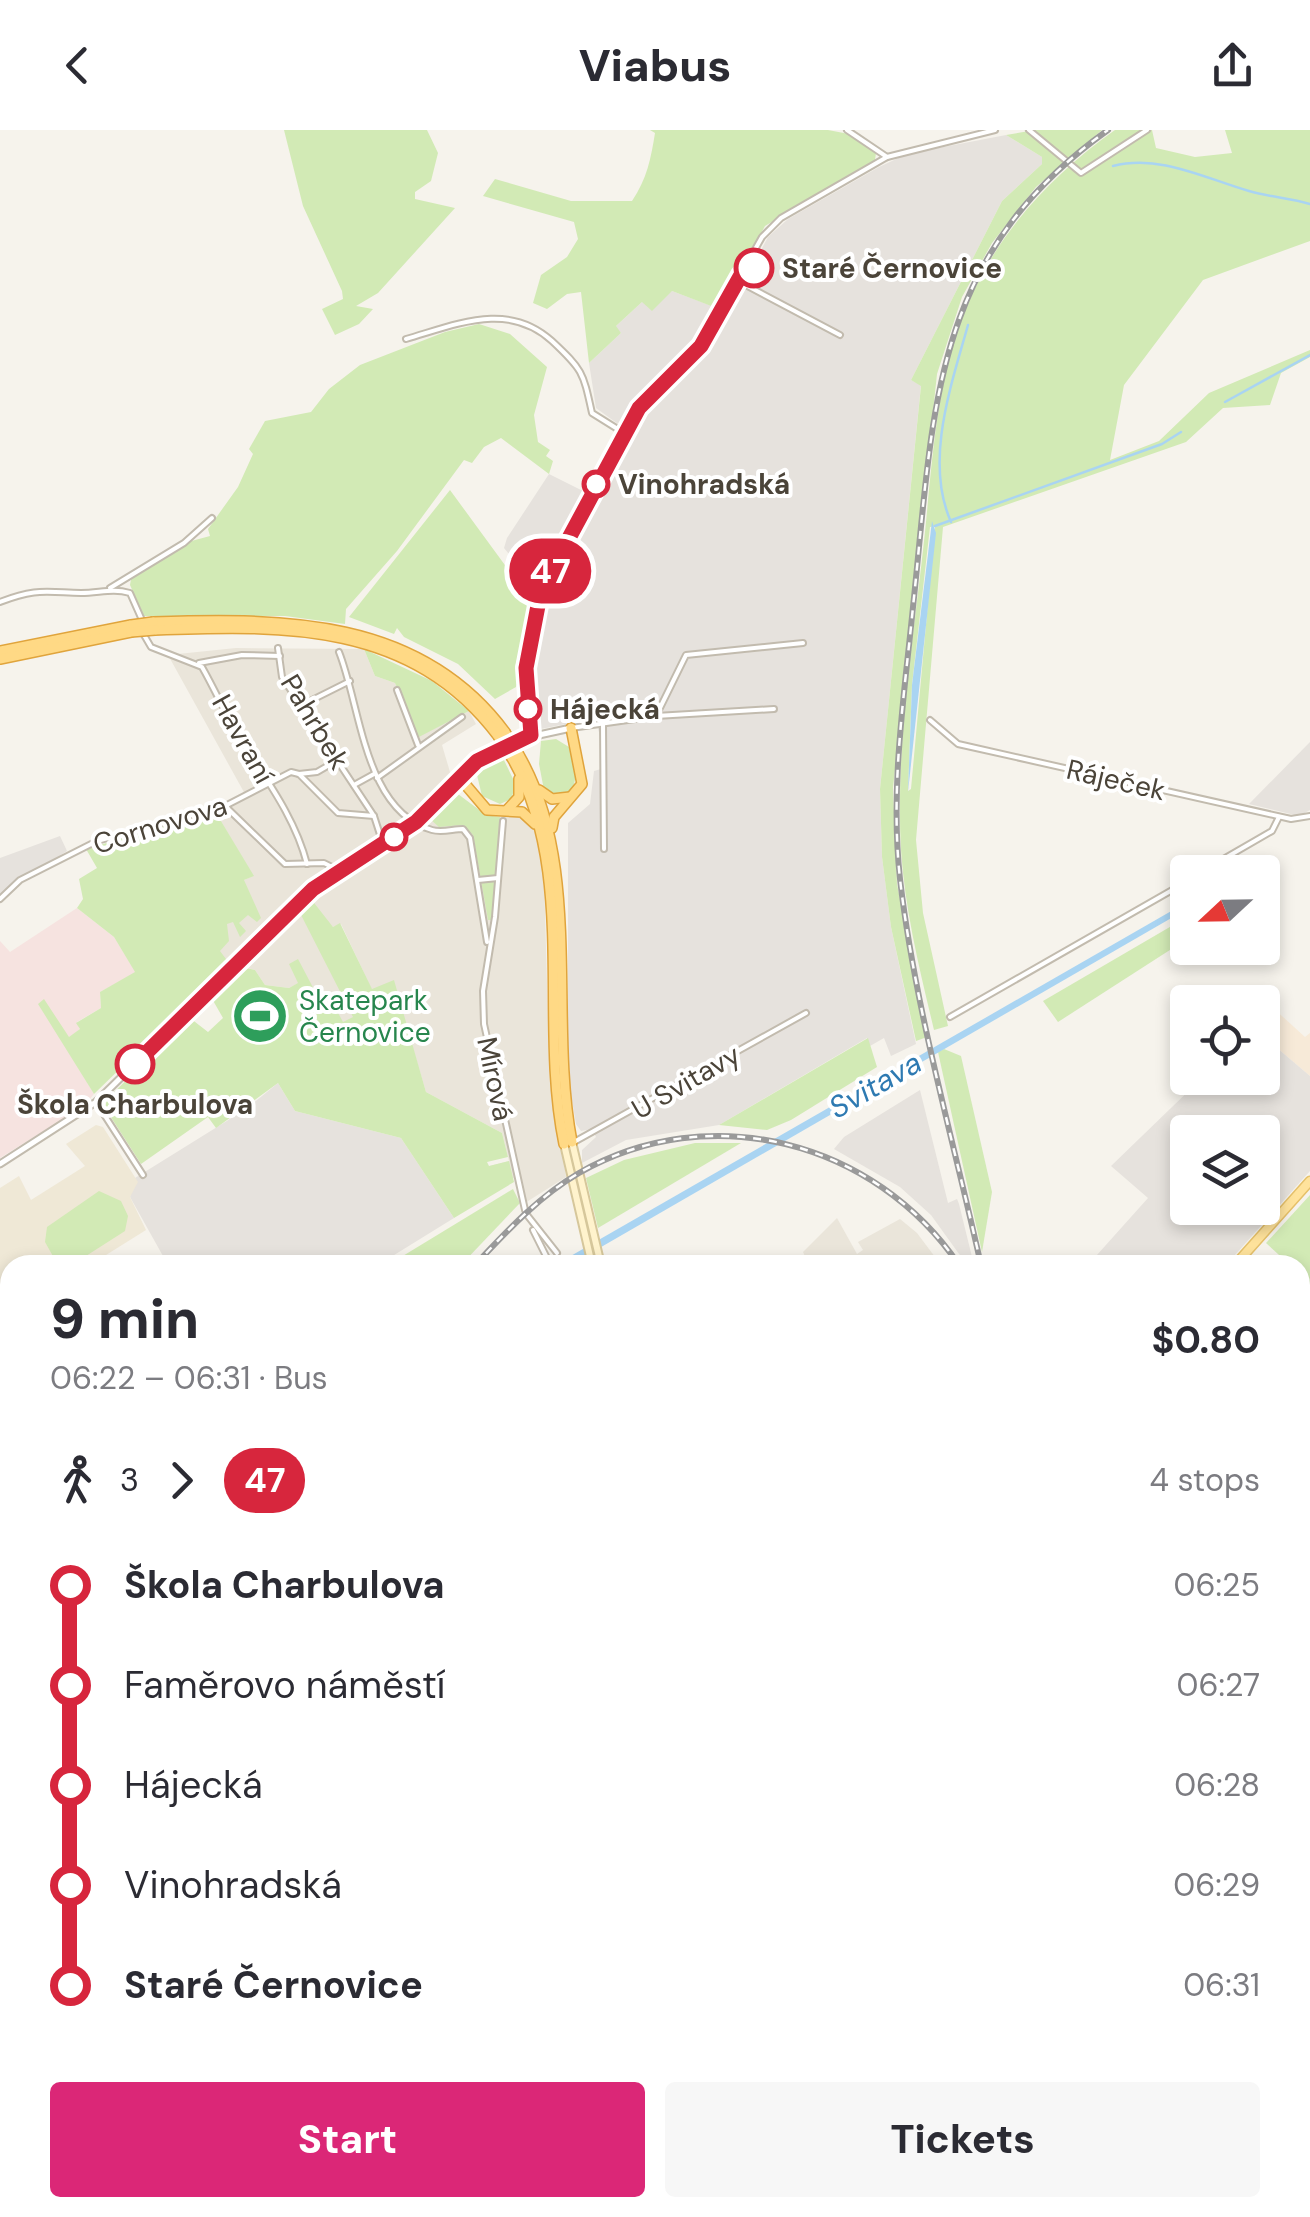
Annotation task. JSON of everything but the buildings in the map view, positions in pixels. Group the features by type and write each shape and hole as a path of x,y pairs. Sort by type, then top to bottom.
{"highway":[{"path":"0,651 154,626 270,629 359,641 394,652 435,674 501,734 534,782 552,799 577,793"},
{"path":"0,658 131,628"},
{"path":"568,1143 560,1048 553,820 577,793 582,780 570,728"},
{"path":"505,816 521,792 516,756"},
{"path":"516,756 543,838 550,910 552,1068 568,1143"},
{"path":"459,777 484,808 505,816 529,816 543,838"},
{"path":"534,782 553,850"}],"main road":[{"path":"568,1143 599,1255"},
{"path":"568,1143 589,1255"},
{"path":"1245,1255 1310,1181"}],"street":[{"path":"848,130 887,157"},
{"path":"531,735 526,673 537,601 624,433 646,400 701,346 771,226 887,157 995,130"},
{"path":"1029,130 1081,173 1147,130"},
{"path":"738,281 840,335"},
{"path":"406,339 500,316 534,324 582,369 592,413 624,433"},
{"path":"110,588 184,543 212,518"},
{"path":"0,602 38,588 86,592 110,588 130,592 132,574"},
{"name":"Havraní","path":"130,592 149,646 199,664 271,784 297,832 308,864"},
{"path":"656,716 686,655 803,644"},
{"name":"Pahrbek","path":"278,648 282,677 374,816 383,844"},
{"path":"339,652 350,681 364,750 376,776 402,812 416,822 434,831 467,832 488,946"},
{"name":"Pahrbek","path":"199,664 242,655 280,656"},
{"path":"300,706 350,681"},
{"path":"397,690 418,745"},
{"path":"516,740 656,716 774,709"},
{"path":"354,785 376,776 462,717"},
{"name":"Ráječek","path":"930,720 958,744 1279,817 1310,816"},
{"path":"603,724 604,848"},
{"path":"0,1164 96,1102 313,889 416,822 459,777 498,749"},
{"path":"300,774 316,772 337,761"},
{"name":"Cornovova","path":"0,899 20,880 97,842 225,806 291,772 300,774"},
{"path":"300,774 338,813 374,816"},
{"name":"Havraní","path":"225,806 278,859 324,863 340,870"},
{"path":"488,946 505,816"},
{"path":"1230,855 1272,831 1279,817"},
{"path":"478,880 499,878"},
{"path":"950,1018 1170,891"},
{"name":"Mírová","path":"488,946 484,1024 526,1212 546,1255"},
{"name":"U Svitavy","path":"568,1143 806,1013"},
{"path":"96,1102 143,1175"},
{"name":"Mírová","path":"531,1225 557,1253"},
{"path":"332,2217 422,2217"}],"shaded area":[{"path":"1006,135 1042,157 1042,164 1002,201 911,380 921,385 880,789 882,857 891,927 916,1044 891,1056 884,1038 870,1046 867,1038 719,1125 626,1140 582,1163 582,1150 596,1137 592,1129 581,1131 576,1124 568,1077 568,823 590,804 594,771 601,769 600,736 595,718 541,729 532,720 531,676 547,592 629,432 596,408 589,363 621,333 615,327 642,302 672,291 728,312 768,237 788,219 879,167 907,154"},
{"path":"549,474 585,492 556,549 536,551 518,565 504,548 507,538"},
{"path":"236,648 364,649 375,676 395,683 417,737 469,711 476,724 442,745 458,799 493,818 524,816 533,823 544,874 549,1056 566,1177 525,1203 518,1177 466,1191 463,1173 509,1161 502,1133 426,1092 393,981 372,990 341,924 333,927 320,916 300,911 354,1017 343,1023 327,993 318,997 299,983 289,988 265,985 255,970 229,963 222,957 195,902 253,876 215,811 245,794 168,655"},
{"path":"1310,742 1310,810 1299,816 1249,804"},
{"path":"60,836 67,851 0,894 0,858"},
{"path":"77,908 114,937 136,973 100,992 101,1008 77,1022 80,1029 65,1046 94,1094 84,1106 0,1158 0,941 10,952"},
{"path":"1280,1014 1305,1037 1310,1033 1310,1076 1280,1050"},
{"path":"1280,1050 1310,1076 1310,1171 1280,1205 1280,1115 1170,1115 1170,1225 1262,1225 1235,1255 1097,1255 1148,1198 1111,1166 1184,1095 1280,1095"},
{"path":"278,1083 295,1111 401,1138 454,1218 394,1255 162,1255 130,1197 135,1178 246,1109"},
{"path":"920,1090 948,1203 957,1199 972,1255 960,1255 931,1215 900,1187 834,1149 844,1137"},
{"path":"96,1125 103,1127 138,1182 130,1197 146,1230 106,1255 0,1255 0,1188 19,1176 31,1200 85,1166 66,1144"},
{"path":"837,1218 857,1254 863,1250 858,1242 900,1219 934,1255 804,1255 803,1252"}],"green space":[{"path":"284,130 427,130 438,153 431,181 415,192 415,199 455,208 378,293 356,306 373,309 359,324 335,335 322,309 343,299 342,291 303,206"},
{"path":"650,130 828,130 849,134 876,153 875,160 765,226 719,309 672,291 652,311 642,302 616,326 621,333 589,363 581,292 567,294 547,309 533,303 541,275 567,257 578,239 574,222 483,196 495,179 571,201 632,201 650,160 655,133"},
{"path":"1035,130 1102,130 1036,187 992,243 962,297 937,374 893,788 897,884 927,1037 916,1041 891,927 882,857 880,789 921,386 911,380 1002,201 1042,164 1042,157 1006,135"},
{"path":"1115,130 1152,130 1156,148 1195,157 1232,153 1225,130 1310,130 1310,241 1203,280 1124,385 1110,460 1159,441 1209,393 1310,350 1310,357 1281,373 1270,405 1223,408 1186,442 943,527 916,840 923,913 948,1026 934,1030 906,896 900,810 907,691 943,386 958,329 996,251 1030,205","holes":["935,526 908,791 912,685 930,527"]},
{"path":"479,324 510,334 547,367 534,415 538,442 550,450 546,456 553,461 549,474 501,438 484,447 472,463 464,460 397,551 346,609 345,624 285,616 144,616 130,585 132,574 184,543 210,536 208,529 238,487 253,454 249,449 265,421 311,412 329,389 360,365 445,332"},
{"path":"450,490 510,572 536,551 556,549 536,582 522,661 518,656 515,667 520,677 516,687 495,699 458,664 404,637 397,628 394,634 349,617"},
{"path":"364,649 432,681 469,711 417,738 395,683 375,676"},
{"path":"556,739 569,747 577,771 572,793 556,798 544,790 539,764 541,741"},
{"path":"501,754 516,785 511,799 500,804 482,796 477,775"},
{"path":"458,794 486,815 500,817 492,920 488,920 473,835 462,825 439,827 429,818 449,796"},
{"path":"215,811 254,876 244,880 261,918 257,922 248,915 239,923 246,931 240,937 233,922 227,924 229,941 220,951 229,963 94,1094 38,1004 44,999 69,1037 80,1029 76,1023 101,1008 100,992 135,972 114,937 77,908 83,899 79,879 97,868 86,849"},
{"path":"311,899 333,927 340,923 372,989 394,980 426,1092 502,1133 508,1157 487,1162 489,1166 509,1161 514,1182 454,1218 401,1138 295,1111 278,1083 216,1128 208,1117 141,1164 105,1108 107,1099 190,1018 208,1032 223,1018 211,997 242,967 255,970 265,985 289,988 298,983 289,964 298,959 318,997 327,992 343,1022 353,1017 299,911"},
{"path":"1170,927 1170,950 1058,1022 1043,1001"},
{"path":"868,1038 877,1067 791,1120 767,1130 719,1125"},
{"path":"944,1049 961,1056 992,1192 982,1252 938,1052"},
{"path":"695,1143 741,1143 598,1228 586,1178 624,1160"},
{"path":"513,1189 520,1203 471,1255 404,1255"},
{"path":"99,1191 121,1201 128,1216 125,1231 88,1255 52,1255 45,1242 47,1227"},
{"path":"1310,1195 1310,1255 1279,1255 1266,1243"}],"water":[{"path":"932,521 936,533 908,792 912,685"},
{"name":"Svitava","path":"1170,912 1170,919 587,1255 572,1255"}],"waterway":[{"path":"1113,166 1165,165 1257,193 1310,204"},
{"path":"951,522 943,499 940,449 948,398 968,325"},
{"path":"1225,402 1310,355"},
{"path":"935,526 1162,444 1181,432"}],"railway":[{"path":"979,1255 915,976 897,845 899,743 927,467 952,342 974,285 1005,230 1049,179 1108,130"},
{"path":"484,1255 537,1204 579,1173 629,1150 682,1138 735,1136 787,1144 836,1162 883,1188 924,1222 951,1255"}],"bus line":[{"name":"47","path":"135,1064 313,889 424,816 477,761 531,735 526,668 541,590 639,408 701,346 741,275 754,268"}],"place":[{"name":"Staré Černovice","path":"754,268"},
{"name":"Vinohradská","path":"596,484"},
{"name":"Hájecká","path":"528,709"},
{"name":"Skatepark Černovice","path":"260,1016"},
{"name":"Škola Charbulova","path":"135,1064"}]}
